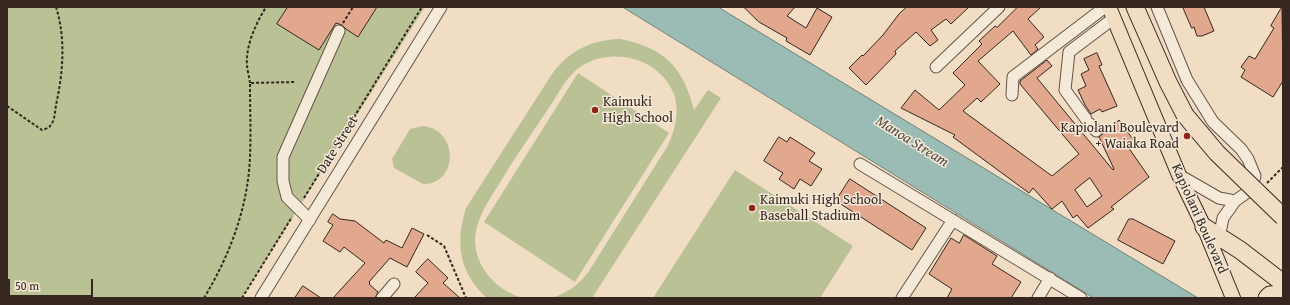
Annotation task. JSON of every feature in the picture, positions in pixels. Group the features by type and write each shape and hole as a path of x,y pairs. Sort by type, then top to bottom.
{"highway":[{"path":"1135,7 1168,82 1185,115 1217,153 1283,217"},
{"path":"1204,227 1240,250 1283,283"},
{"path":"1267,298 1270,295 1283,294"}],"main road":[{"name":"Kapiolani Boulevard","path":"1109,11 1179,175 1204,227 1233,298"}],"street":[{"name":"Date Street","path":"261,298 441,7"},
{"path":"936,67 998,7"},
{"path":"1157,7 1187,80 1213,122 1241,149 1248,159 1256,176 1252,186 1245,194 1235,201 1223,218 1218,244 1225,277"},
{"path":"1012,95 1014,77 1109,11"},
{"path":"1091,125 1065,90 1069,52 1109,11"},
{"path":"310,220 287,197 283,180 283,157 339,31"},
{"path":"860,164 1082,298"},
{"path":"1179,175 1219,198 1235,201"},
{"path":"902,298 953,220"},
{"path":"1038,298 1050,278"},
{"path":"382,298 394,284"}],"path":[{"path":"7,106 42,130 50,126 54,118 61,79 63,46 56,7"},
{"path":"204,298 236,234 246,191 250,158 250,83 247,59 250,43 266,7"},
{"path":"339,31 353,7"},
{"path":"242,298 422,7"},
{"path":"250,83 295,82"},
{"path":"1252,186 1265,185 1283,167"},
{"path":"427,235 444,246 466,298"}],"green space":[{"path":"7,7 425,7 242,298 7,298"},
{"path":"620,39 649,48 670,62 678,71 684,82 690,95 694,110 708,90 721,98 592,298 551,298 572,288 589,271 667,147 677,114 674,94 667,81 657,71 646,64 633,59 606,57 592,61 575,71 564,84 510,166 488,201 479,220 475,240 476,250 484,269 497,284 505,290 524,298 487,298 470,278 462,257 460,245 466,208 552,74 559,66 574,53 590,44"},
{"path":"578,73 669,133 575,282 484,222"},
{"path":"422,126 434,129 443,136 448,145 450,156 448,167 443,176 435,182 423,184 394,168 392,159 410,129"},
{"name":"Kaimuki High School Baseball Stadium","path":"735,170 853,246 820,298 653,298"}],"water":[{"name":"Manoa Stream","path":"623,7 718,7 1198,298 1094,298"}],"building":[{"path":"288,7 377,7 358,37 342,25 336,23 319,50 277,24"},
{"path":"744,7 795,7 787,16 806,28 817,8 832,17 810,55 786,41 787,38 759,22"},
{"path":"907,7 969,7 951,24 946,19 931,30 938,40 930,46 916,32 895,51 896,54 866,85 849,68 883,35 899,14"},
{"path":"1018,7 1041,7 1028,19 1044,37 1035,45 1038,49 1031,55 1013,31 978,61 1000,84 981,102 977,98 963,111 1052,176 1079,154 1020,84 1020,81 1047,60 1052,66 1037,78 1113,170 1114,169 1099,137 1119,120 1135,142 1128,147 1149,177 1111,207 1114,209 1088,228 1077,215 1073,218 1062,201 1052,209 1033,188 1029,193 953,137 955,135 901,108 915,90 939,110 965,85 953,73 982,44 979,41 995,26 997,27","holes":["1090,178 1102,196 1087,207 1075,190"]},
{"path":"1183,7 1204,7 1214,31 1202,36 1197,36 1194,27 1192,28"},
{"path":"1282,7 1283,81 1273,97 1241,77 1245,70 1241,67 1249,56 1255,59 1274,28 1271,26"},
{"path":"1097,53 1102,65 1099,66 1117,106 1102,112 1100,109 1091,114 1078,90 1086,86 1081,74 1089,70 1084,59"},
{"path":"779,137 787,142 790,137 815,153 809,161 822,169 811,186 800,179 794,189 779,179 783,173 764,161"},
{"path":"850,179 926,228 912,250 836,201"},
{"path":"333,214 340,219 355,221 384,243 386,240 402,248 412,228 424,234 407,267 390,258 369,282 369,284 378,292 375,298 333,298 365,263 344,247 340,252 323,241 333,225 328,222"},
{"path":"1129,219 1133,219 1175,241 1163,264 1118,240"},
{"path":"964,235 997,256 992,264 1021,282 1011,298 947,298 952,289 929,274 951,238 959,243"},
{"path":"428,259 448,278 443,283 460,298 414,298 428,283 416,272"},
{"path":"303,286 321,298 295,298"}],"place":[{"name":"Kaimuki High School","path":"595,110"},
{"name":"Kapiolani Boulevard + Waiaka Road","path":"1187,136"},
{"name":"Kaimuki High School Baseball Stadium","path":"752,208"}]}
